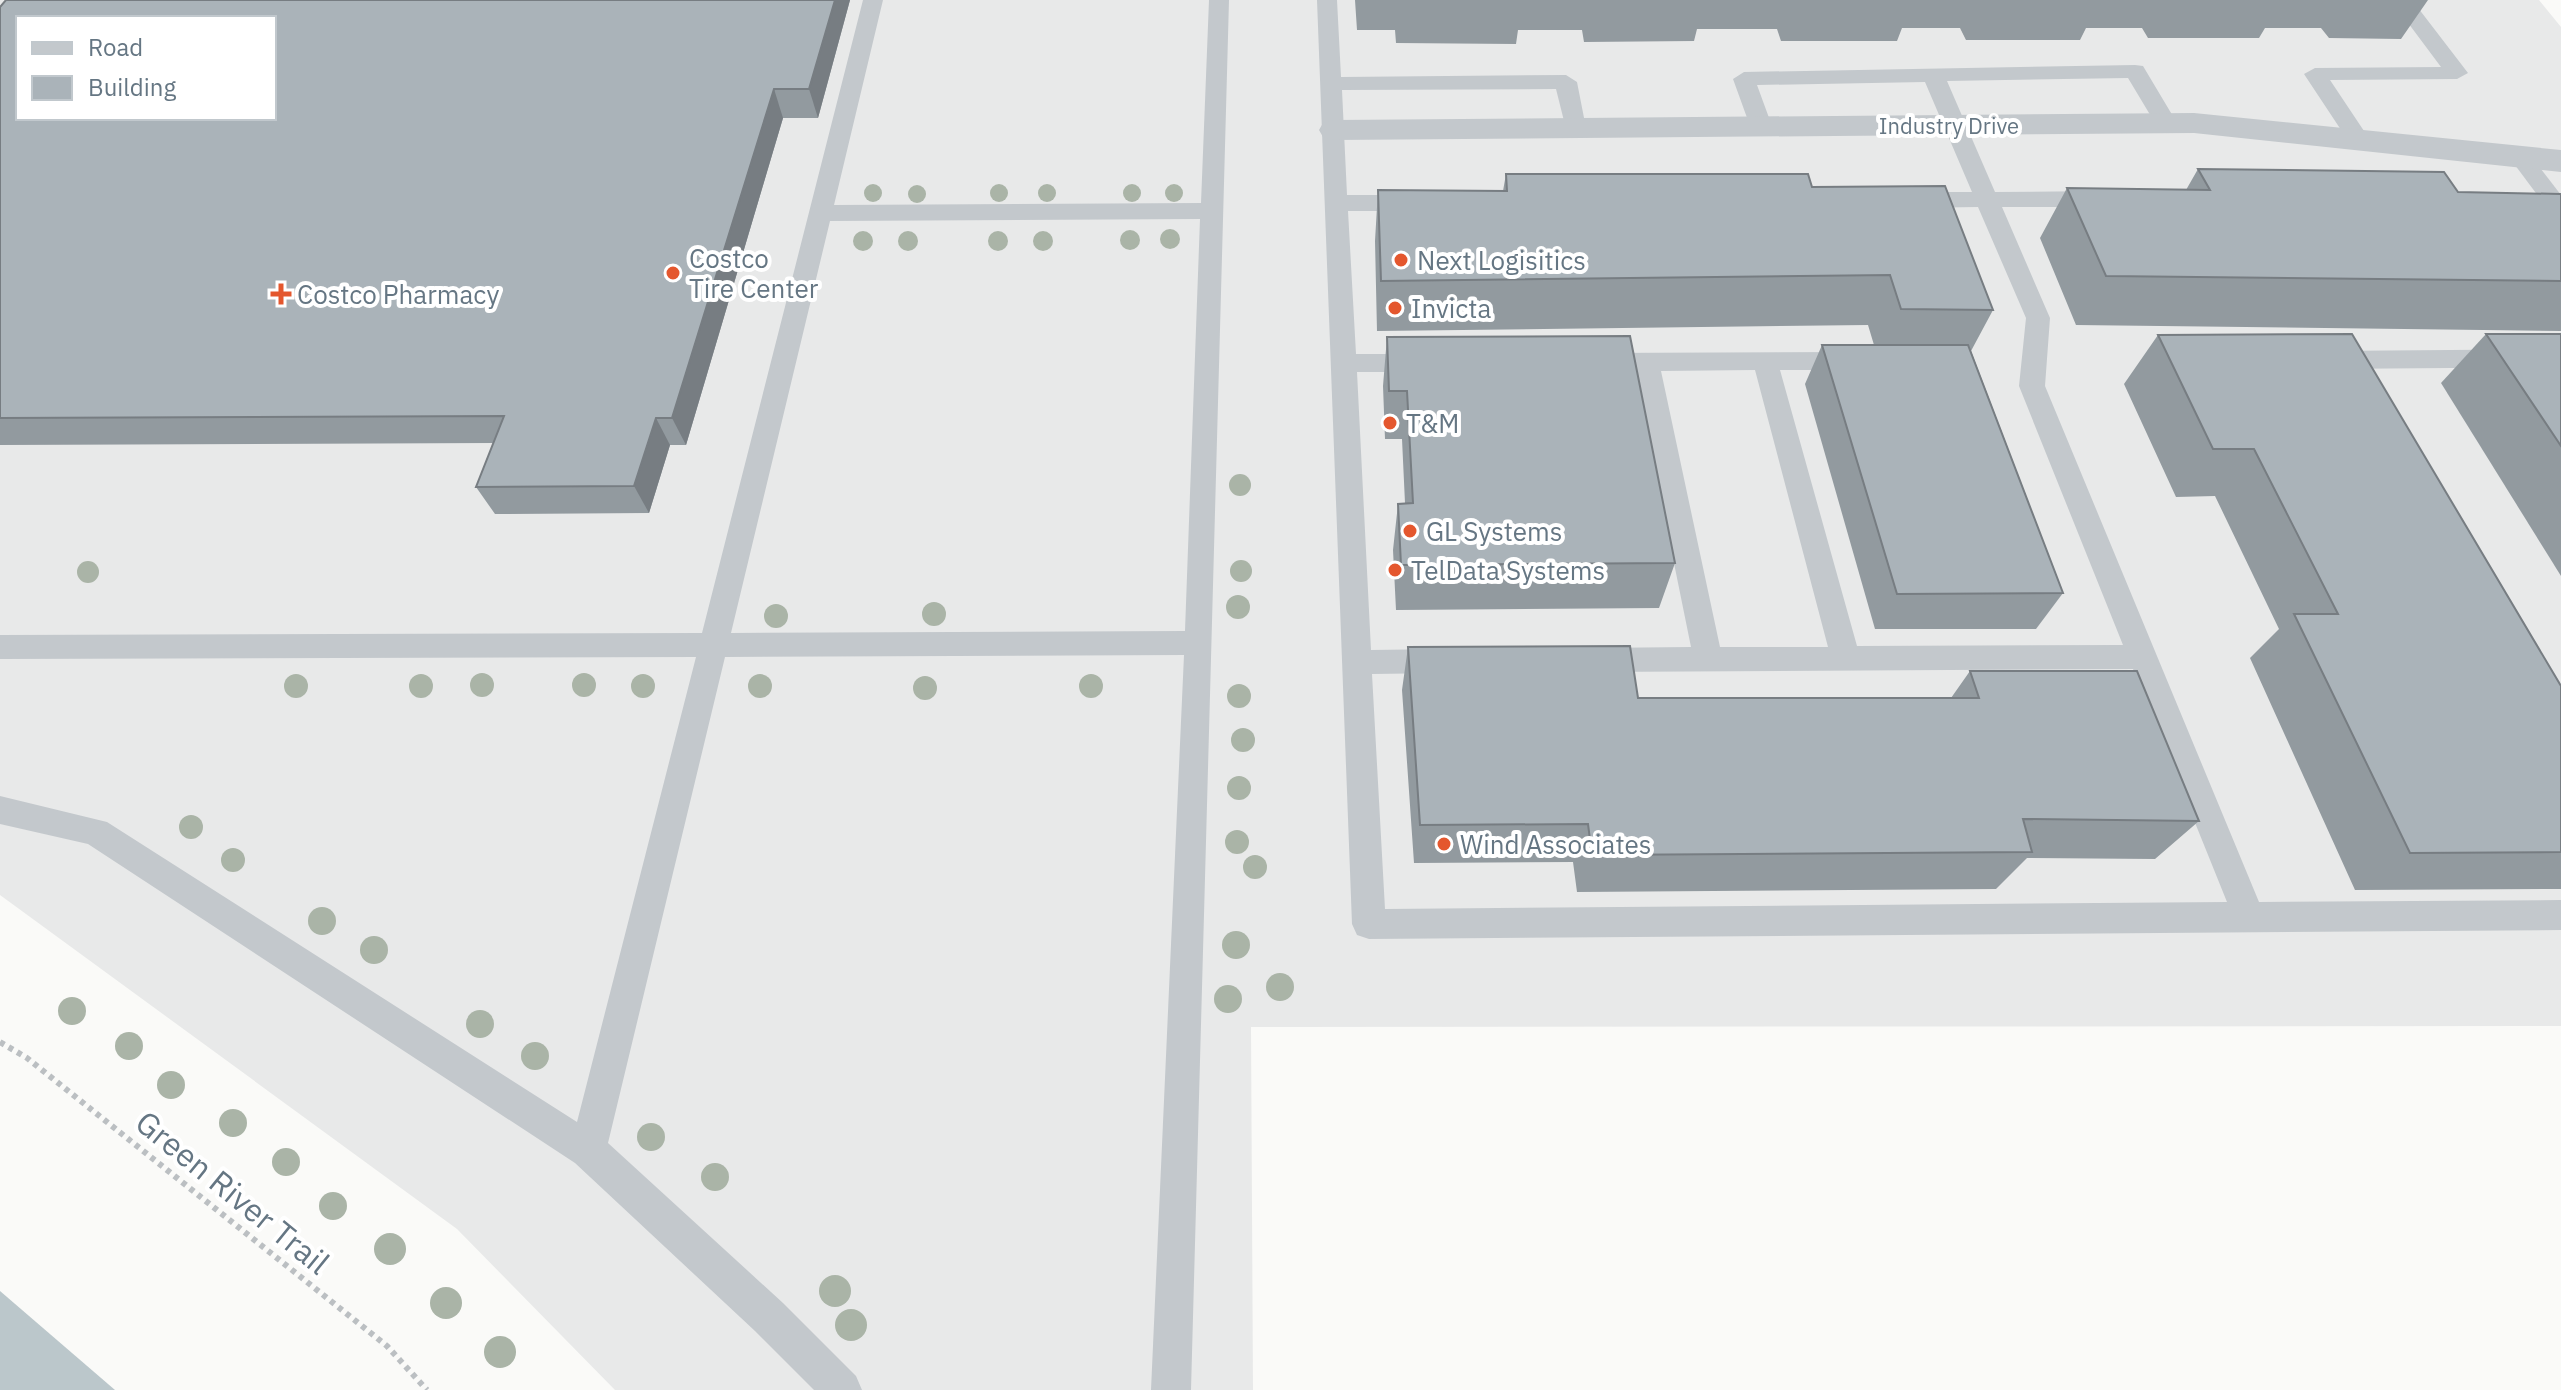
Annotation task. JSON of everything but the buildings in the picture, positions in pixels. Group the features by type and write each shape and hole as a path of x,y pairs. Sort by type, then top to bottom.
{"street":[{"name":"Industry Drive","path":"1335,130 2207,124 2561,161"}],"lane":[{"path":"588,1150 873,0"},
{"path":"1171,1390 1219,0"},
{"path":"1327,0 1369,924 2561,915"},
{"path":"2359,140 2315,74 2457,73 2401,0"},
{"path":"1761,126 1744,79 2135,71 2166,123"},
{"path":"1933,75 2038,318 2032,386 2249,917"},
{"path":"1332,84 1566,82 1575,128"},
{"path":"2520,157 2556,204"},
{"path":"2519,197 2556,204"},
{"path":"1892,200 2128,199"},
{"path":"824,200 1213,211"},
{"path":"1336,203 1447,203"},
{"path":"2310,360 2561,358"},
{"path":"2357,359 2372,386"},
{"path":"1765,361 1846,659"},
{"path":"1567,362 1855,361"},
{"path":"1646,362 1708,660"},
{"path":"1344,363 1455,363"},
{"path":"0,647 1199,643"},
{"path":"1564,661 2143,657"},
{"path":"1356,662 1468,661"},
{"path":"0,810 96,832 588,1150 769,1317 842,1390"}],"path":[{"name":"Green River Trail","path":"0,1042 27,1058 387,1346 427,1390"}],"shaded area":[{"path":"0,0 2539,0 2561,27 2561,1026 1251,1027 1253,1390 615,1390 457,1229 0,895"},
{"path":"0,1291 115,1390 0,1390"}],"place":[{"name":"Next Logisitics","path":"1401,260"},
{"name":"Costco Tire Center","path":"673,273"},
{"name":"Costco Pharmacy","path":"281,294"},
{"name":"Invicta","path":"1395,308"},
{"name":"T&M","path":"1390,423"},
{"name":"GL Systems","path":"1410,531"},
{"name":"TelData Systems","path":"1395,570"},
{"name":"Wind Associates","path":"1444,844"}]}
